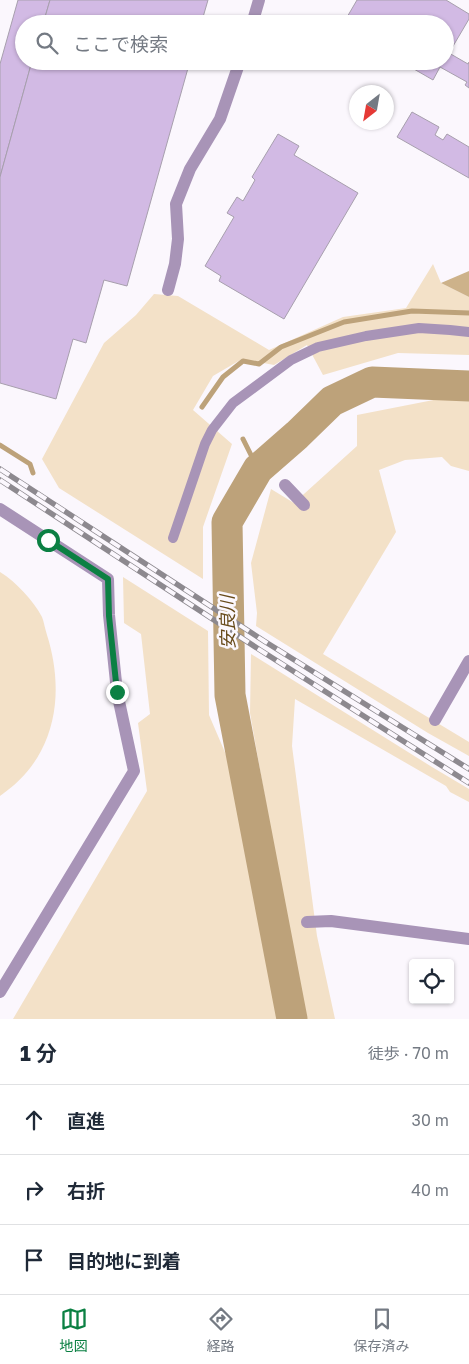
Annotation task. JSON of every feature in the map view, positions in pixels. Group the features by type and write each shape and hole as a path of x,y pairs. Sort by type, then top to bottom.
{"street":[{"path":"255,15 260,0"},
{"path":"168,290 175,264 178,239 176,204 190,169 220,119 237,70"},
{"path":"285,485 304,505"},
{"path":"0,510 108,579 109,616 117,692 134,771 0,992"},
{"path":"435,720 469,661"},
{"path":"307,922 331,920 469,939"}],"lane":[{"path":"173,538 205,444 212,430 233,403 291,360 318,348 366,336 420,328 469,332"}],"shaded area":[{"path":"433,264 441,283 469,297 469,355 398,353 323,375 307,345 274,365 242,359 213,376 193,410 232,444 203,527 203,579 59,488 42,459 104,343 136,315 154,294 178,296 269,350 343,317 406,308"},
{"path":"469,271 469,297 441,283"},
{"path":"464,394 469,395 469,471 451,466 442,457 405,460 379,470 396,532 323,654 469,742 469,756 428,733 256,626 257,613 251,563 271,489 294,503 357,446 357,415"},
{"path":"0,572 24,592 42,617 54,664 56,694 52,723 41,751 23,776 0,796"},
{"path":"123,577 208,631 209,715 227,757 277,1019 13,1019 147,791 138,723 150,714 141,634 124,623"},
{"path":"251,654 469,789 469,802 450,792 446,786 295,699 292,746 317,936 335,1019 304,1019 250,713"}],"building":[{"path":"18,0 50,0 46,15 15,15 15,70 30,70 0,177 0,64"},
{"path":"50,0 208,0 204,15 46,15"},
{"path":"357,0 446,0 469,14 469,19 454,44 454,15 348,15"},
{"path":"454,56 468,64 469,62 469,88 465,85 467,82 445,70 454,70"},
{"path":"30,70 187,70 127,286 104,280 86,343 73,339 56,399 0,383 0,177"},
{"path":"416,70 438,70 433,80"},
{"path":"412,112 439,127 435,135 443,140 447,134 469,147 469,178 397,137"},
{"path":"278,134 299,146 294,155 358,193 284,319 219,281 221,276 205,266 234,217 227,213 237,197 243,201 255,180 252,177"}],"waterway":[{"path":"202,407 223,377 243,361 259,364 281,347 344,322 412,311 469,313"},
{"name":"安良川","path":"292,1019 230,695 227,522 258,469 332,401 372,382 469,386"},
{"path":"243,439 258,469"},
{"path":"0,445 30,464 33,473"}],"railway":[{"path":"0,469 264,641 469,769"},
{"path":"0,480 260,650 469,783"}],"route":[{"path":"48,540 108,579 109,616 117,692"}]}
